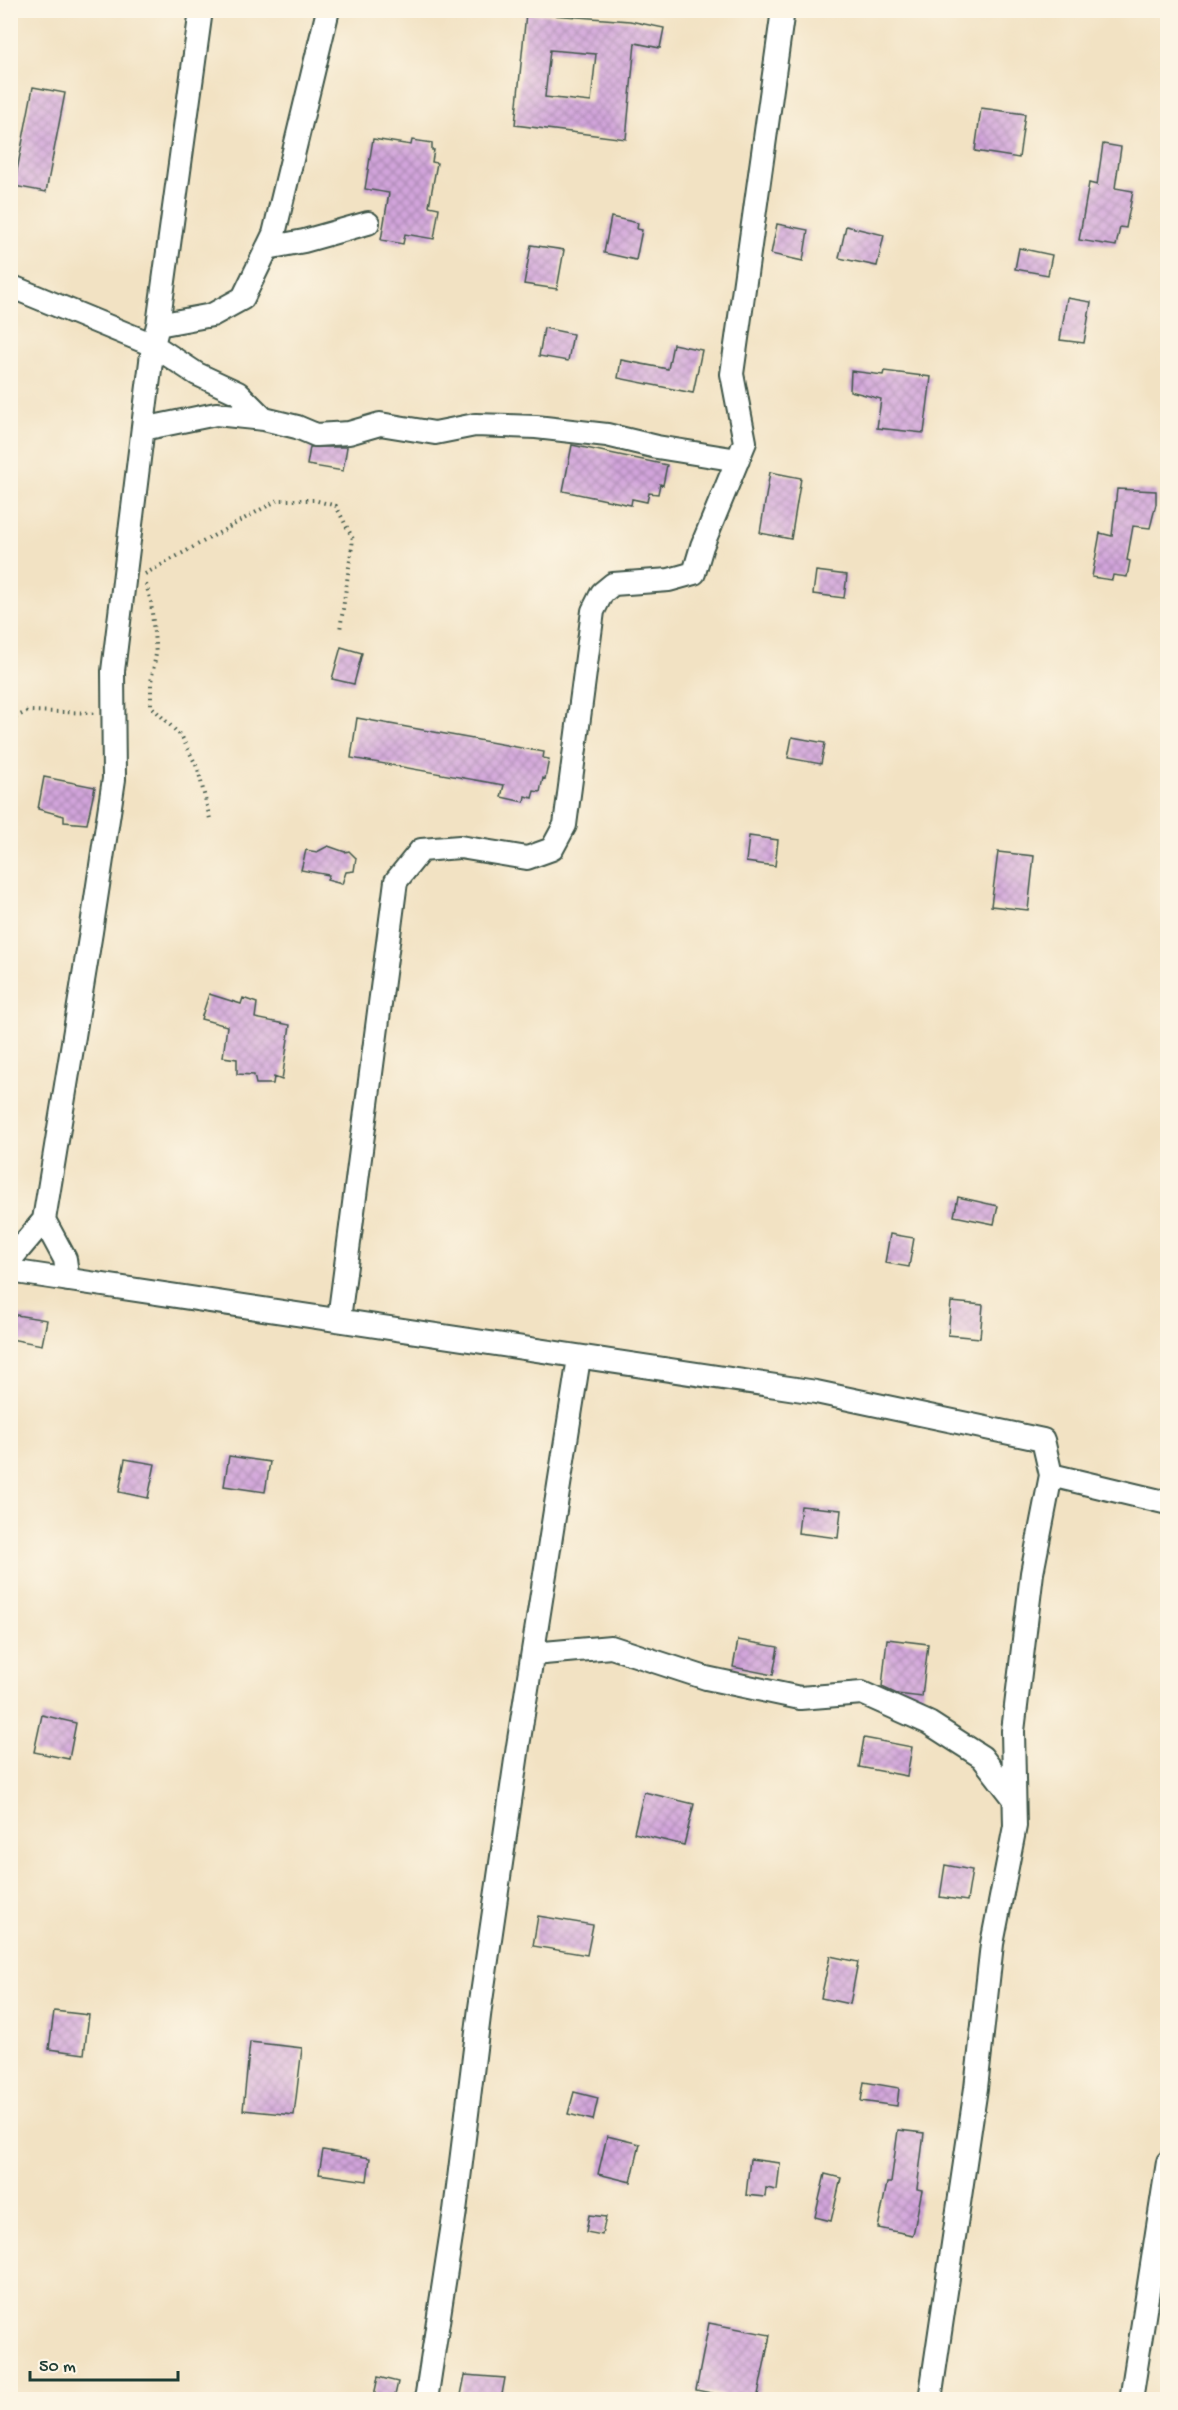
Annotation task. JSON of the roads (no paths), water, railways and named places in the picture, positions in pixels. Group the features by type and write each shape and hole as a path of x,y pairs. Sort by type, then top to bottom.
{"street":[{"path":"10,1260 44,1220 114,779 113,671 155,335 201,10"},
{"path":"155,335 212,315 243,298 273,234 328,10"},
{"path":"339,1319 396,881 421,850 460,847 527,858 552,849 565,825 593,611 602,593 613,584 669,580 694,573 702,546 745,442 732,374 783,10"},
{"path":"267,248 304,241 368,223"},
{"path":"10,286 155,335 197,374 238,393 264,419"},
{"path":"143,429 216,414 264,419 297,427 316,435 349,433 380,424 435,433 475,424 536,427 607,435 657,447 738,460"},
{"path":"44,1220 65,1259 68,1280"},
{"path":"10,1271 816,1392 1043,1440 1052,1475 1029,1595 1013,1731 1015,1826 992,1944 976,2088 930,2400"},
{"path":"426,2400 455,2211 480,2008 579,1358"},
{"path":"1052,1475 1167,1503"},
{"path":"533,1654 611,1647 706,1678 800,1698 862,1692 929,1723 982,1757 1013,1797"},
{"path":"1131,2400 1167,2162"}]}
